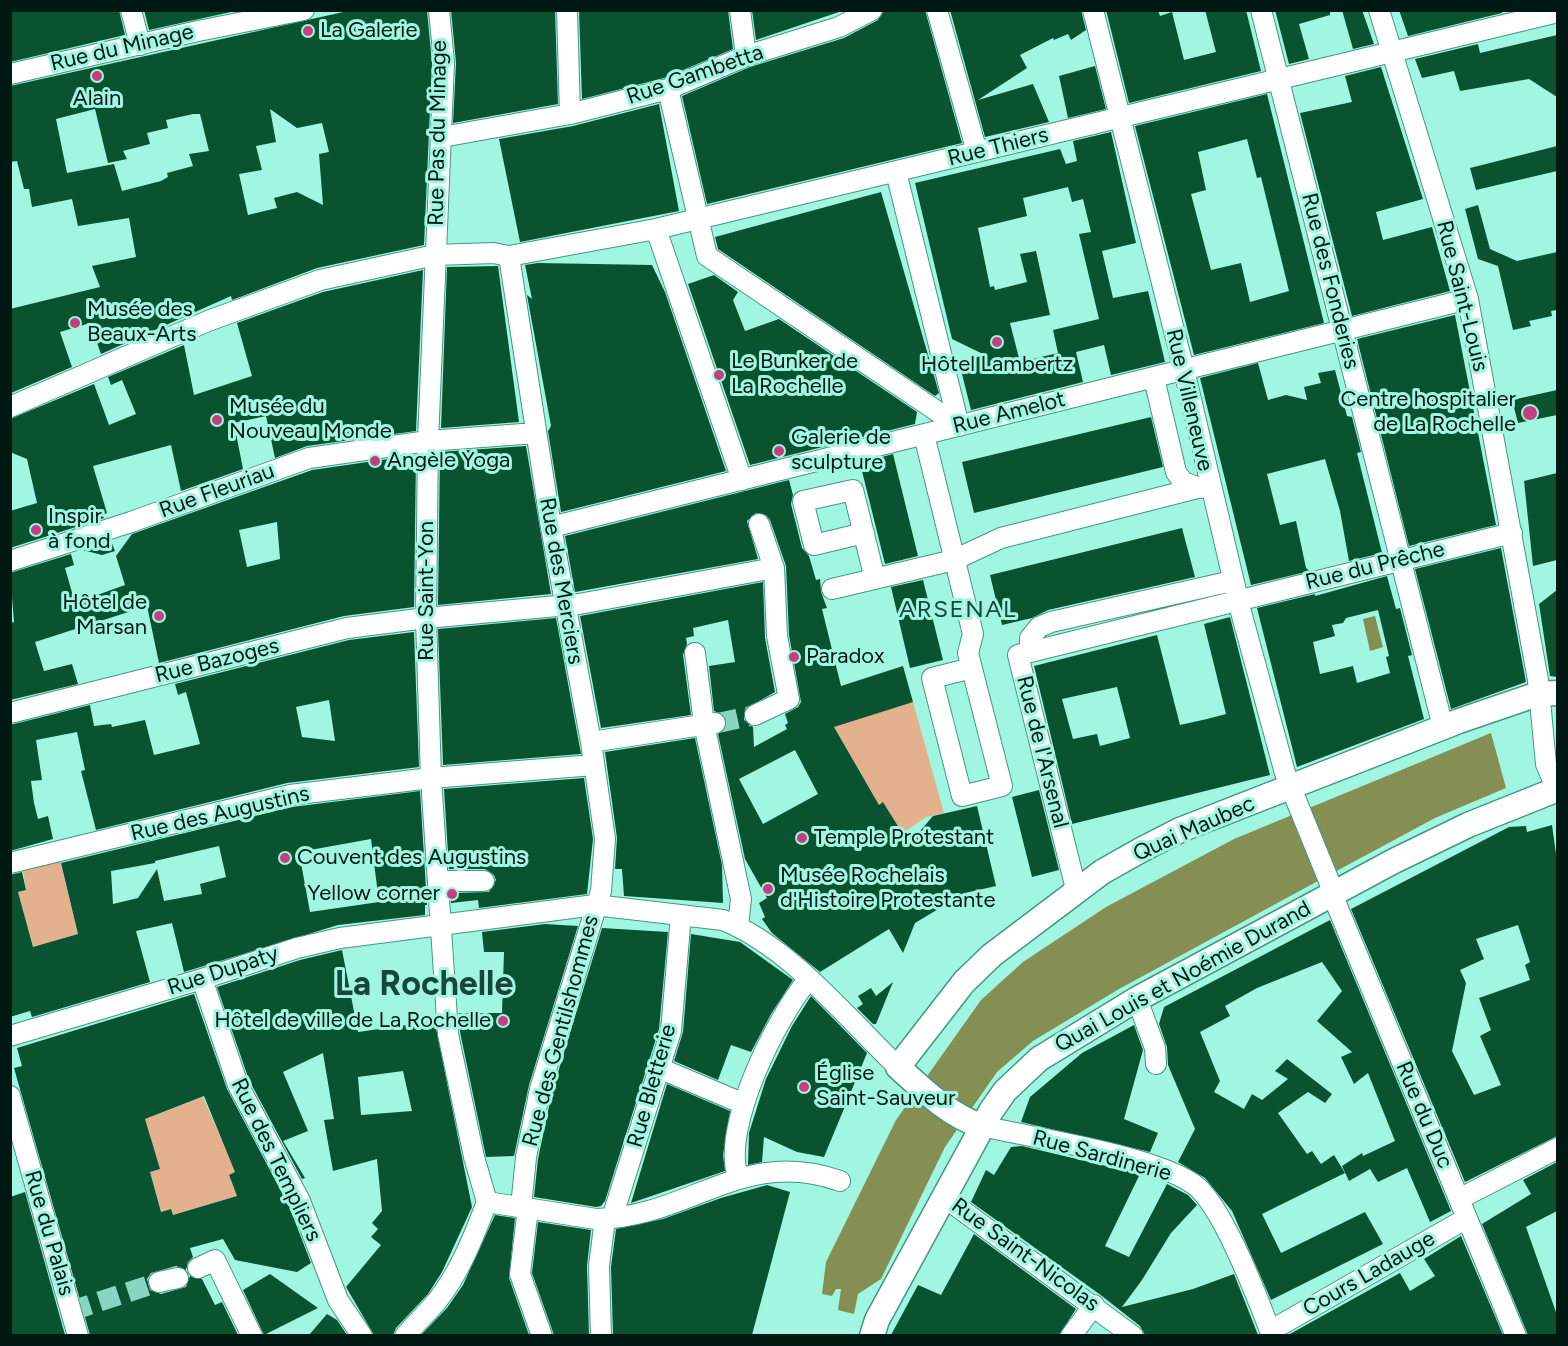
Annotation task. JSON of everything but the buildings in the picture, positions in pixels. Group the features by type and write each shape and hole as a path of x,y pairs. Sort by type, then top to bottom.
{"main road":[{"name":"Quai Maubec","path":"907,1075 964,982 1030,924 1077,893 1102,872 1180,830 1294,797 1443,727 1550,693"},
{"name":"Quai Louis et Noémie Durand","path":"872,1335 877,1320 944,1197 975,1124 1039,1059 1137,999 1330,888 1468,825 1557,790"},
{"path":"907,1075 975,1124"}],"street":[{"path":"131,10 140,45"},
{"name":"Rue du Minage","path":"10,74 304,10"},
{"name":"Rue Pas du Minage","path":"435,255 444,63 439,10"},
{"path":"567,10 570,114"},
{"path":"740,10 746,56"},
{"name":"Rue Gambetta","path":"442,137 570,114 668,89 746,56 839,27 872,10"},
{"path":"937,10 977,152"},
{"name":"Rue Villeneuve","path":"1093,10 1184,370 1204,486 1294,797"},
{"name":"Rue des Fonderies","path":"1261,10 1443,727"},
{"name":"Rue Saint-Louis","path":"1379,10 1468,299 1538,680 1550,693 1546,764 1557,790"},
{"name":"Rue Thiers","path":"10,406 262,300 320,280 435,255 493,253 509,256 656,229 1557,12"},
{"path":"668,89 707,256 959,426"},
{"path":"896,171 959,426"},
{"path":"656,229 742,480"},
{"name":"Rue Saint-Yon","path":"435,255 428,441 426,618 431,778 448,1034 474,1157 488,1202"},
{"name":"Rue des Merciers","path":"509,256 551,527 591,742 605,839 601,891 595,905"},
{"name":"Rue Amelot","path":"551,527 1468,299"},
{"path":"1154,378 1176,472 1183,482 1204,486"},
{"name":"Rue Fleuriau","path":"10,561 130,522 309,458 428,441 536,433"},
{"path":"924,435 973,634 968,653 972,668 1002,786 962,796 932,678 972,668"},
{"path":"832,589 954,560 1001,538 1204,486"},
{"path":"864,533 814,545 803,501 853,490 864,533 875,579"},
{"path":"755,715 789,699 777,636 774,568 759,524"},
{"name":"Rue du Prêche","path":"1235,590 1401,560 1512,532"},
{"name":"Rue Bazoges","path":"10,713 347,628 426,618 565,606 774,568"},
{"name":"Rue de l'Arsenal","path":"1077,893 1018,655 1235,590"},
{"path":"695,653 711,724 741,899 738,926"},
{"path":"591,742 711,724"},
{"name":"Rue des Augustins","path":"10,863 290,795 431,778 594,765"},
{"name":"Rue du Duc","path":"1294,797 1516,1335"},
{"path":"438,881 484,880"},
{"name":"Rue Dupaty","path":"10,1036 297,948 340,938 595,905 723,920 738,926 778,952 907,1075"},
{"name":"Rue des Gentilshommes","path":"542,1335 520,1274 526,1157 540,1089 595,905"},
{"name":"Rue Bletterie","path":"601,1335 599,1266 608,1219 671,1031 681,915"},
{"name":"Rue des Templiers","path":"202,979 238,1085 300,1201 338,1300 362,1335"},
{"path":"738,1177 735,1167 735,1134 744,1104 776,1028 808,980"},
{"path":"1137,999 1155,1048 1156,1064"},
{"path":"659,1068 744,1104"},
{"name":"Rue du Palais","path":"10,1095 78,1335"},
{"name":"Rue Sardinerie","path":"975,1124 1166,1170 1196,1187 1206,1196 1231,1239 1271,1333"},
{"path":"1459,1199 1557,1148"},
{"path":"405,1335 437,1301 454,1274 471,1243 488,1202 608,1219 664,1208 738,1177 779,1171 815,1174 840,1181"},
{"name":"Rue Saint-Nicolas","path":"944,1197 1133,1335"},
{"name":"Cours Ladauge","path":"1271,1333 1467,1218"},
{"path":"198,1268 215,1260 252,1335"},
{"path":"1071,1335 1094,1305"}],"shaded area":[{"path":"1375,616 1383,647 1370,651 1363,619"},
{"path":"913,702 944,813 926,817 902,834 884,803 879,805 824,710"},
{"path":"1491,733 1506,788 1435,818 1119,989 1033,1041 997,1072 945,1147 881,1279 858,1294 854,1314 838,1310 841,1289 836,1289 832,1296 822,1294 826,1262 896,1120 981,1000 1023,962 1106,907 1234,839"},
{"path":"60,860 78,934 64,938 65,943 33,947 18,892 26,890 23,870"},
{"path":"203,1097 236,1172 229,1176 237,1196 173,1215 171,1209 161,1212 150,1172 159,1169 145,1119"}],"tunnel":[{"path":"718,723 755,715"},
{"path":"71,1311 159,1282"}],"place":[{"name":"La Galerie","path":"308,31"},
{"name":"Alain","path":"97,76"},
{"name":"Musée des Beaux-Arts","path":"75,323"},
{"name":"Hôtel Lambertz","path":"997,342"},
{"name":"Le Bunker de La Rochelle","path":"719,375"},
{"name":"Centre hospitalier de La Rochelle","path":"1530,413"},
{"name":"Musée du Nouveau Monde","path":"217,420"},
{"name":"Galerie de sculpture","path":"779,451"},
{"name":"Angèle Yoga","path":"375,461"},
{"name":"Inspir à fond","path":"36,530"},
{"name":"Hôtel de Marsan","path":"159,616"},
{"name":"Paradox","path":"794,657"},
{"name":"Temple Protestant","path":"802,838"},
{"name":"Couvent des Augustins","path":"285,858"},
{"name":"Musée Rochelais d'Histoire Protestante","path":"768,889"},
{"name":"Yellow corner","path":"452,894"},
{"name":"Hôtel de ville de La Rochelle","path":"503,1021"},
{"name":"Église Saint-Sauveur","path":"804,1087"}],"district":[{"name":"ARSENAL","path":"958,610"},
{"name":"La Rochelle","path":"424,985"}]}
